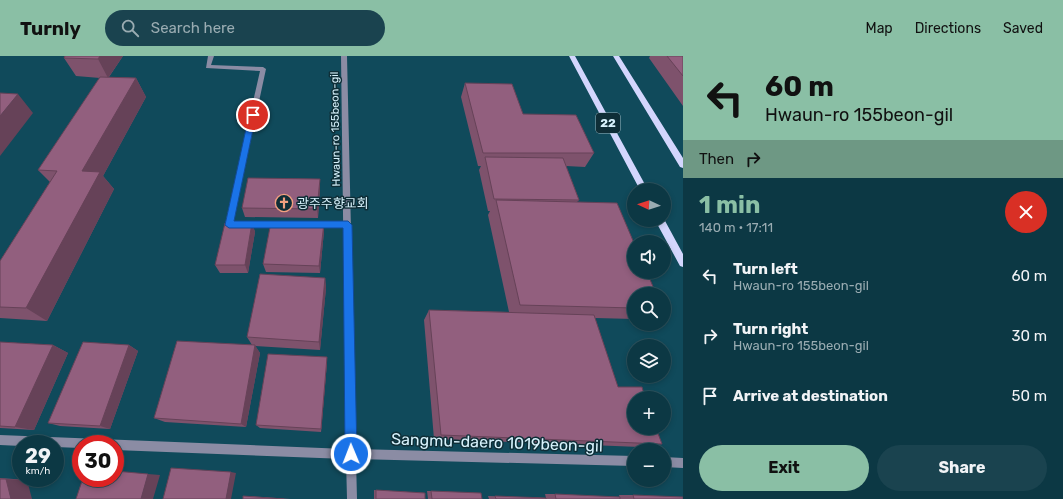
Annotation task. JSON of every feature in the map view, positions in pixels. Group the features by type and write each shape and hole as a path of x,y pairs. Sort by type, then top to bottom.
{"main road":[{"name":"22","path":"572,56 640,183"},
{"path":"616,56 680,156 683,165"},
{"path":"664,227 683,263"}],"street":[{"path":"211,56 208,67 263,68 229,225 292,225"},
{"name":"Hwaun-ro 155beon-gil","path":"344,56 352,499"},
{"path":"308,225 348,225"},
{"name":"Sangmu-daero 1019beon-gil","path":"0,440 72,443"},
{"name":"Sangmu-daero 1019beon-gil","path":"124,445 351,454 627,461"},
{"path":"671,462 683,463"}],"building":[{"path":"65,56 100,56 98,59 64,58"},
{"path":"667,56 683,56 683,76"},
{"path":"100,77 136,78 82,171 100,172 26,308 0,307 0,261 57,171 38,170"},
{"path":"465,83 512,84 523,114 576,115 594,153 483,153"},
{"path":"0,93 18,94 0,116"},
{"path":"485,157 563,158 579,200 494,199"},
{"name":"광주주향교회","path":"248,178 320,179 317,209 242,208"},
{"path":"496,200 617,203 631,235 627,235 627,279 650,279 653,287 627,287 627,308 520,305"},
{"path":"271,222 324,223 319,266 263,264"},
{"path":"225,223 252,223 245,265 215,265"},
{"path":"260,274 325,278 319,342 247,337"},
{"path":"429,310 594,315 618,387 642,387 643,391 627,391 627,435 659,435 662,443 637,443 441,435"},
{"path":"177,341 255,345 241,424 154,418"},
{"path":"0,342 53,345 15,427 0,426"},
{"path":"83,342 129,345 100,426 48,423"},
{"path":"268,354 327,357 321,429 256,425"},
{"path":"171,468 231,472 226,499 163,499"},
{"path":"124,472 148,474 141,499 76,499 80,487 124,487"},
{"path":"0,479 6,479 11,499 0,499"},
{"path":"376,490 425,493 425,499 376,499"},
{"path":"431,491 481,493 482,499 432,499"},
{"path":"555,494 620,497 620,499 556,499"},
{"path":"633,495 683,497 683,499 634,499"},
{"path":"243,496 284,499 243,499"},
{"path":"495,496 546,498 546,499 496,499"}],"place":[{"name":"광주주향교회","path":"284,203"}],"route":[{"path":"253,115 229,225 348,225 351,454"}]}
